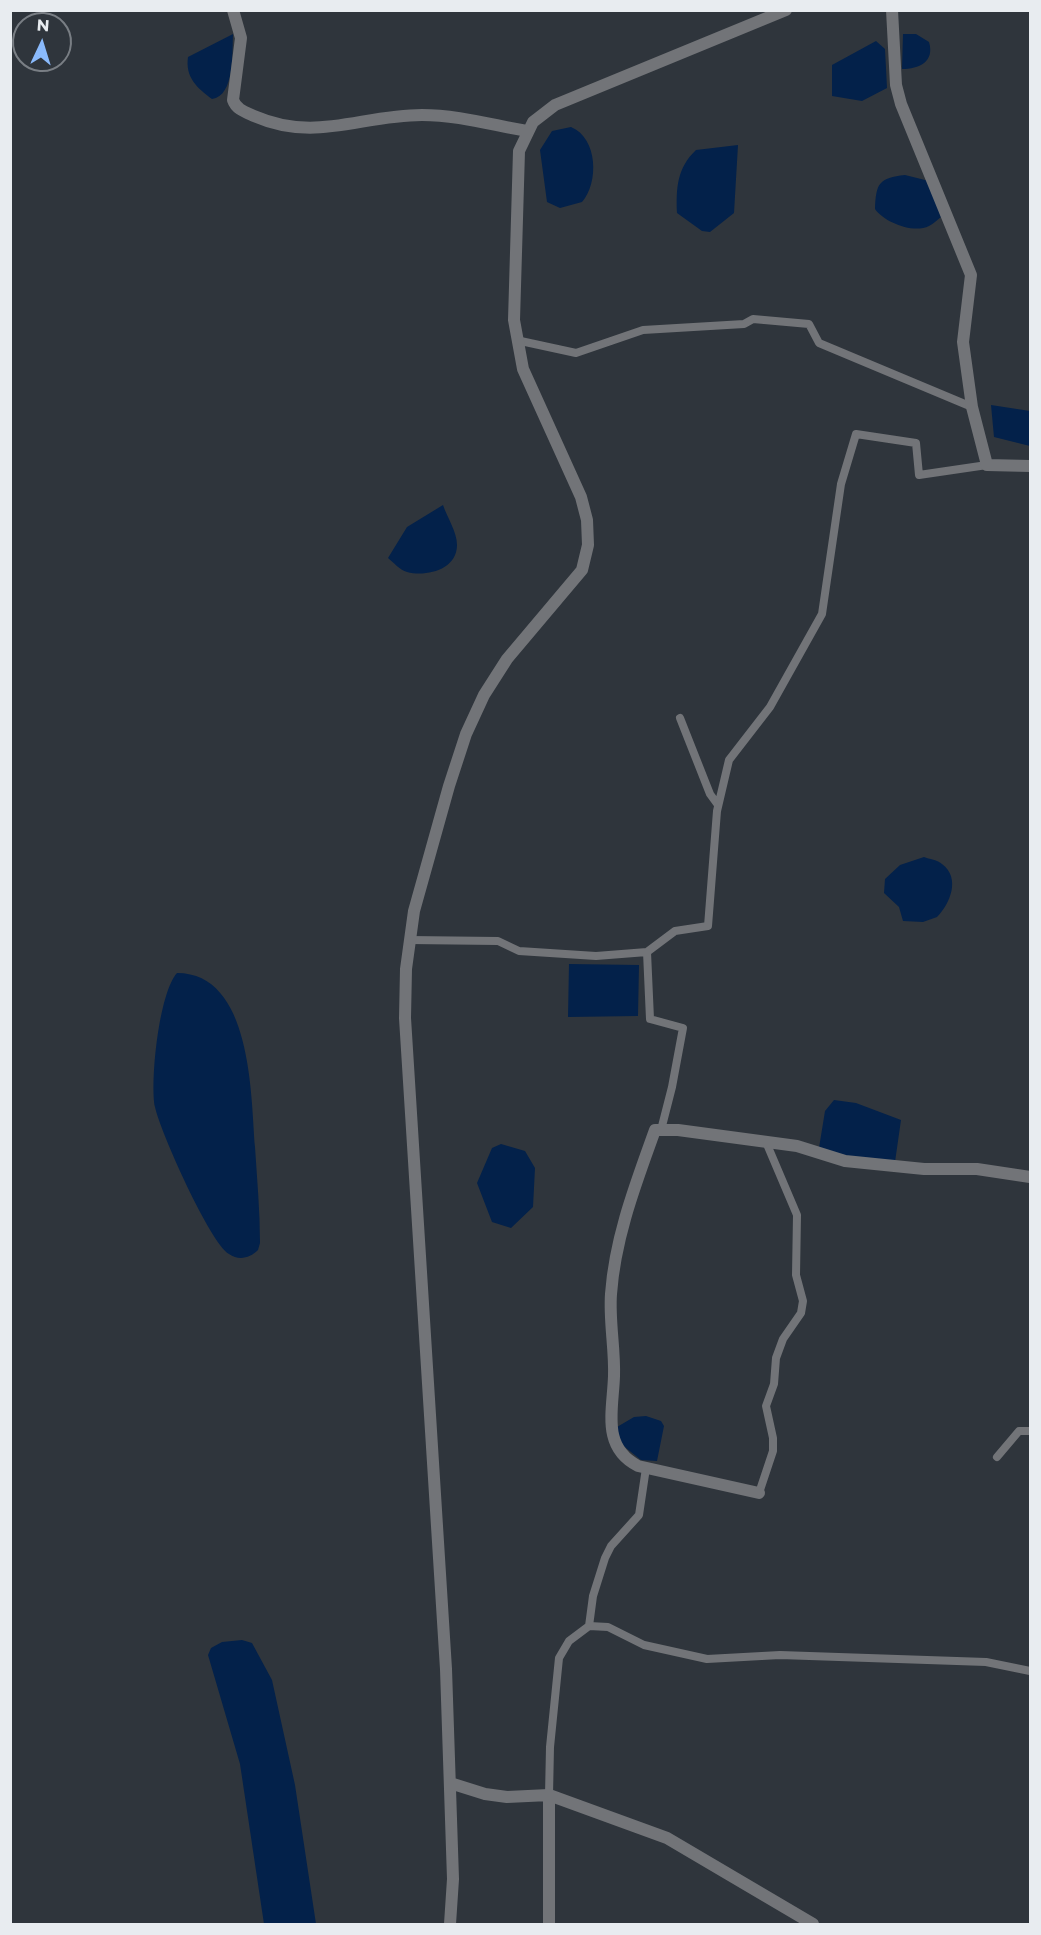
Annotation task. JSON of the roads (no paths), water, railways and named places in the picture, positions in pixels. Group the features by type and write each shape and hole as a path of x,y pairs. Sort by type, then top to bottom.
{"street":[{"path":"233,10 241,38 233,100 242,111 270,123 294,129 314,129 423,115 527,131"},
{"path":"450,1924 453,1879 446,1669 405,1018 409,940 414,911 448,786 474,714 507,658 582,570 588,532 585,508 530,386 516,340 514,320 518,161 527,131 540,115 555,105 786,10"},
{"path":"892,10 896,85 901,104 971,275 963,335 972,407 987,465 1030,466"},
{"path":"759,1493 646,1468 621,1456 612,1431 611,1295 628,1206 655,1130 797,1146 845,1161 924,1169 977,1169 1030,1177"},
{"path":"450,1783 507,1797 549,1795 668,1838 813,1924"},
{"path":"549,1795 549,1924"}],"lane":[{"path":"516,340 576,353 642,330 744,324 753,319 810,324 819,343 972,407"},
{"path":"409,940 498,942 519,951 596,956 647,952 675,931 708,926 718,805 729,760 770,707 822,614 841,484 856,434 916,443 919,475 987,465"},
{"path":"680,718 710,794 718,805"},
{"path":"647,952 650,1019 683,1028 661,1130"},
{"path":"759,1493 772,1452 773,1438 766,1406 774,1384 776,1358 783,1339 801,1313 803,1301 796,1275 797,1215 766,1142"},
{"path":"997,1457 1018,1431 1030,1431"},
{"path":"588,1626 593,1596 605,1558 611,1546 639,1515 646,1468"},
{"path":"549,1795 550,1747 559,1658 569,1641 588,1626 608,1627 644,1645 708,1659 780,1655 974,1662 1030,1671"}],"water":[{"path":"233,34 231,72 228,82 225,90 212,99 190,76 188,57"},
{"path":"903,34 916,34 929,42 930,55 920,66 902,69"},
{"path":"876,41 885,49 887,88 862,101 832,96 832,65"},
{"path":"571,127 580,133 591,151 593,173 588,194 582,202 560,208 547,202 540,150 552,131"},
{"path":"738,145 734,213 710,232 702,231 677,213 681,171 696,150"},
{"path":"905,175 929,181 941,217 929,226 907,228 885,218 875,209 876,193 881,183 889,178"},
{"path":"991,405 1030,411 1030,446 994,437"},
{"path":"443,505 457,540 456,554 446,566 439,570 415,573 402,570 388,558 407,527"},
{"path":"924,857 942,864 948,870 951,876 952,891 942,912 937,917 923,922 903,921 899,907 884,893 885,879 900,865"},
{"path":"569,964 639,965 638,1016 568,1017"},
{"path":"177,973 202,978 220,993 234,1014 243,1040 252,1098 260,1243 258,1250 244,1258 229,1254 210,1230 176,1161 155,1107 154,1078 157,1038 165,999"},
{"path":"834,1100 856,1103 901,1120 895,1162 863,1160 819,1148 825,1111"},
{"path":"501,1144 525,1151 535,1168 533,1207 511,1228 492,1222 477,1183 492,1148"},
{"path":"646,1416 661,1421 664,1426 657,1461 641,1460 621,1444 617,1427 634,1417"},
{"path":"242,1640 252,1643 272,1680 295,1785 316,1924 264,1924 240,1764 208,1655 211,1648 222,1642"}]}
